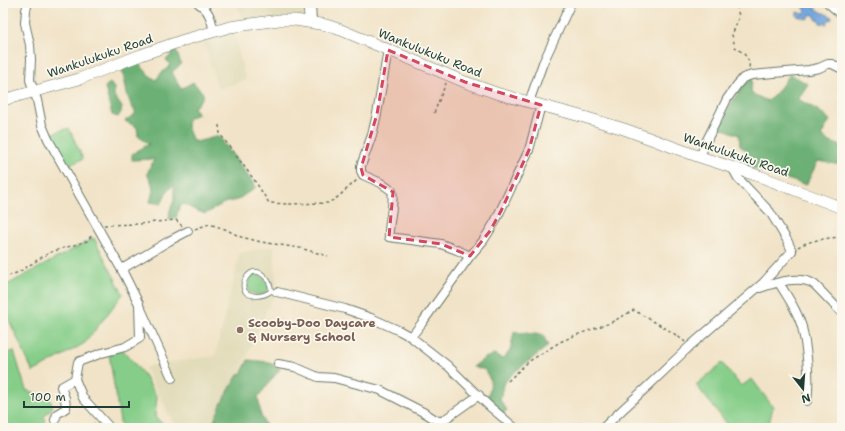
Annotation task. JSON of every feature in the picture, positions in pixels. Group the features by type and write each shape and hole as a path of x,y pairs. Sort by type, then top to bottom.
{"main road":[{"name":"Wankulukuku Road","path":"3,100 79,79 148,52 230,27 279,20 295,20 310,22 341,30 449,76 496,93 624,129 842,208"}],"street":[{"path":"28,3 25,23 30,45 30,80 37,100 42,125 122,269 172,378"},
{"path":"198,3 207,10 214,32"},
{"path":"310,22 311,3"},
{"path":"529,102 543,63 571,3"},
{"path":"828,3 842,15"},
{"path":"388,50 377,114 361,170 363,175 381,183 392,191 393,197 389,224 389,237 441,244 470,256"},
{"path":"700,157 704,144 727,99 736,85 743,78 777,72 809,70 828,64 832,64 842,69"},
{"path":"411,337 490,231 530,150 542,105"},
{"path":"603,428 690,346 764,283 792,251 770,212 738,178 732,167"},
{"path":"122,269 188,231"},
{"path":"757,289 779,283 801,280 810,281 815,284 842,313"},
{"path":"779,283 795,311 802,328 809,374 807,401"},
{"path":"274,292 345,309 371,318 411,337 448,366 489,406 515,428"},
{"path":"110,428 83,398 75,379 78,362 102,353 125,347 140,338 139,304"},
{"path":"278,364 295,367 318,377 334,378 380,390 426,412 440,425 479,395"},
{"path":"55,420 57,414 66,408 62,387 75,379"}],"lane":[{"path":"305,3 310,22"},
{"path":"255,271 262,274 274,292 260,296 248,294 243,288 244,281 251,272 255,271"}],"path":[{"path":"737,6 739,17 732,35 735,47 745,54 750,64 748,76"},
{"path":"434,113 449,76"},
{"path":"219,126 220,134 255,181 269,203 328,203 338,197 363,175"},
{"path":"3,278 19,272 51,252 87,241 98,227 102,225 140,224 176,220 188,231 209,224 225,229 241,237 261,242 300,248 328,256"},
{"path":"792,251 803,244 842,236"},
{"path":"508,381 528,362 560,342 610,323 634,310 677,335 690,346"}],"highlighted area":[{"path":"388,50 465,82 541,105 529,150 501,211 490,231 470,256 441,244 389,237 393,192 363,175 361,168 377,114"}],"shaded area":[{"path":"237,3 307,3 308,18 242,22"},
{"path":"233,29 246,80 218,89 202,38"},
{"name":"Scooby-Doo Daycare & Nursery School","path":"274,246 277,292 269,304 216,428 176,428 145,368 153,365 215,356 240,253"}],"green space":[{"path":"170,47 175,47 181,64 172,72 181,89 193,82 203,93 203,97 194,108 198,114 188,118 187,126 192,139 196,142 219,136 256,187 237,200 224,203 205,214 184,204 179,207 176,218 169,219 170,210 174,201 174,184 166,193 161,204 150,202 153,187 147,174 154,159 132,160 132,154 149,144 138,136 137,127 125,121 136,113 127,94 124,76 120,66 136,60 149,75 156,80 170,64 166,60 171,55"},
{"path":"790,74 808,84 798,99 819,111 830,120 821,136 830,142 842,146 841,165 818,161 806,185 746,166 744,160 747,151 740,146 739,135 719,127 740,89 752,77 751,93 768,101 777,92"},
{"path":"110,83 114,88 114,96 122,107 118,117 112,115 105,87"},
{"path":"69,128 83,159 67,166 57,151 50,134"},
{"path":"94,238 123,294 85,343 33,372 3,307 3,287"},
{"path":"252,273 258,273 264,279 268,286 268,291 262,294 255,294 247,289 246,286"},
{"path":"514,332 543,335 548,346 512,374 503,385 500,400 507,410 503,414 487,399 490,381 487,373 484,369 473,367 485,358 495,354 502,359 510,351"},
{"path":"123,350 144,375 157,397 155,417 166,428 121,428 109,354"},
{"path":"14,351 26,390 49,397 53,407 44,416 47,428 3,428 3,354"},
{"path":"248,360 269,362 280,369 258,397 261,416 267,428 211,428 222,402 239,373 241,374"},
{"path":"722,363 741,386 752,379 773,407 769,424 772,428 720,428 728,425 696,385"}],"water":[{"path":"798,3 810,3 815,8 831,16 832,19 827,21 827,24 820,23 815,16 811,14 808,19 797,16 797,12 804,14 806,12 802,4"}],"place":[{"name":"Scooby-Doo Daycare & Nursery School","path":"240,330"}]}
